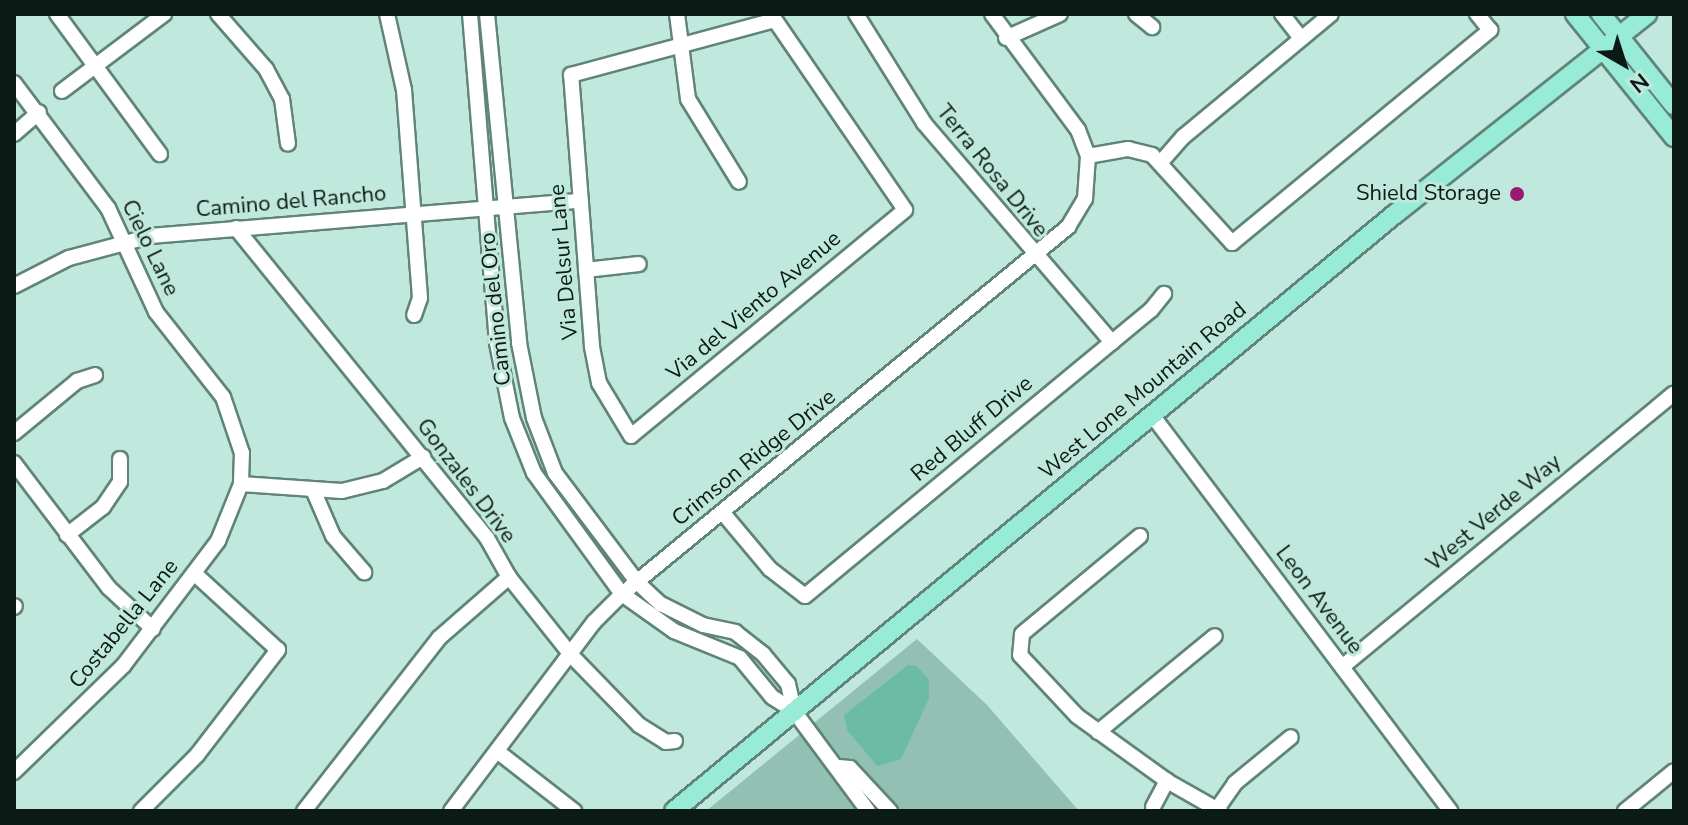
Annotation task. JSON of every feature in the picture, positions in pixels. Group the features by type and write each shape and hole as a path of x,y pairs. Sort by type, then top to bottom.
{"main road":[{"path":"1575,14 1674,137"},
{"path":"1601,14 1674,105"},
{"name":"West Lone Mountain Road","path":"674,811 1601,46 1647,14"}],"street":[{"path":"57,14 160,154"},
{"path":"62,91 96,70 164,14"},
{"path":"218,14 266,69 282,99 288,144"},
{"path":"387,14 404,90 420,298 414,315"},
{"path":"471,16 489,14"},
{"name":"Camino del Oro","path":"489,14 519,343 534,418 555,473 637,582 661,604 703,625 735,632 763,654 788,684 794,711"},
{"path":"677,14 688,99 739,182"},
{"name":"Terra Rosa Drive","path":"856,14 924,123 1033,256 1112,342"},
{"path":"992,14 1006,38 1078,130 1088,156 1128,149 1162,161 1232,243 1490,30 1477,14"},
{"path":"1006,38 1060,14"},
{"path":"1136,14 1152,27"},
{"path":"1282,14 1301,38"},
{"path":"1162,161 1183,137 1331,14"},
{"name":"Camino del Oro","path":"471,16 497,343 512,418 534,473 622,594 674,631 740,658 772,697 794,711"},
{"name":"Via del Viento Avenue","path":"631,436 905,210 775,20 680,46"},
{"name":"Via Delsur Lane","path":"631,436 599,383 586,270 571,75 680,46"},
{"name":"Cielo Lane","path":"14,83 39,112 108,208 156,312 223,397 236,424 241,484"},
{"path":"14,134 39,112"},
{"name":"Crimson Ridge Drive","path":"451,811 622,594 1068,227 1085,199 1088,156"},
{"name":"Camino del Rancho","path":"14,286 69,258 122,241 236,228 581,201"},
{"name":"Gonzales Drive","path":"236,228 487,538 509,577 571,655 639,725 666,742 675,741"},
{"path":"586,270 639,264"},
{"name":"Red Bluff Drive","path":"723,513 770,569 805,596 1112,342 1164,294"},
{"path":"14,433 77,381 95,375"},
{"name":"West Verde Way","path":"1342,667 1674,393"},
{"name":"Leon Avenue","path":"1152,415 1450,811"},
{"path":"241,484 314,492 363,488 423,457"},
{"path":"67,535 103,507 120,482 120,459"},
{"path":"14,463 109,588 153,629"},
{"name":"Costabella Lane","path":"14,772 89,704 153,629 233,514 241,484"},
{"path":"314,492 333,536 364,572"},
{"path":"1140,536 1022,634 1018,644 1028,667 1098,732 1167,781 1218,810 1235,783 1291,737"},
{"path":"141,811 197,755 278,650 194,573"},
{"path":"304,811 439,638 509,577"},
{"path":"1098,732 1215,636"},
{"path":"794,711 839,767 840,778 868,811"},
{"path":"497,751 574,811"},
{"path":"839,767 850,768 890,811"},
{"path":"1625,811 1674,771"},
{"path":"1153,807 1167,781"}],"shaded area":[{"path":"917,639 987,705 1079,811 706,811"},
{"path":"908,665 917,666 929,680 929,698 901,759 877,766 847,730 844,715"}],"place":[{"name":"Shield Storage","path":"1517,194"}]}
